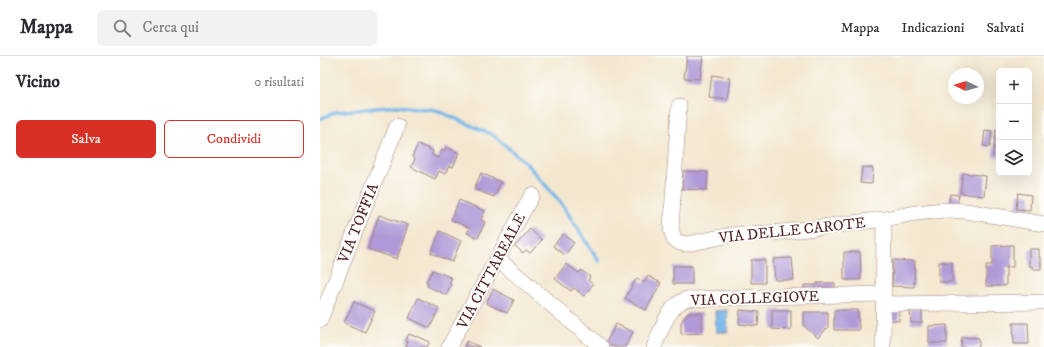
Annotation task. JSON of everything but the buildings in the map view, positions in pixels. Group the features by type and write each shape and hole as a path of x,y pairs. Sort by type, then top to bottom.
{"street":[{"name":"VIA DELLE CAROTE","path":"679,106 672,229 674,238 678,242 684,244 730,235 777,233 884,219 930,211 951,210 974,212 1044,224"},
{"name":"VIA TOFFIA","path":"320,320 397,126"},
{"name":"VIA CITTAREALE","path":"449,347 532,195"},
{"path":"883,347 884,219"},
{"path":"498,259 602,347"},
{"name":"VIA COLLEGIOVE","path":"654,347 673,309 687,299 883,299 1044,302"}],"water":[{"path":"727,310 728,332 716,332 715,311"}],"waterway":[{"path":"320,119 336,112 397,106 436,110 493,135 526,163 561,203 599,261"}]}
